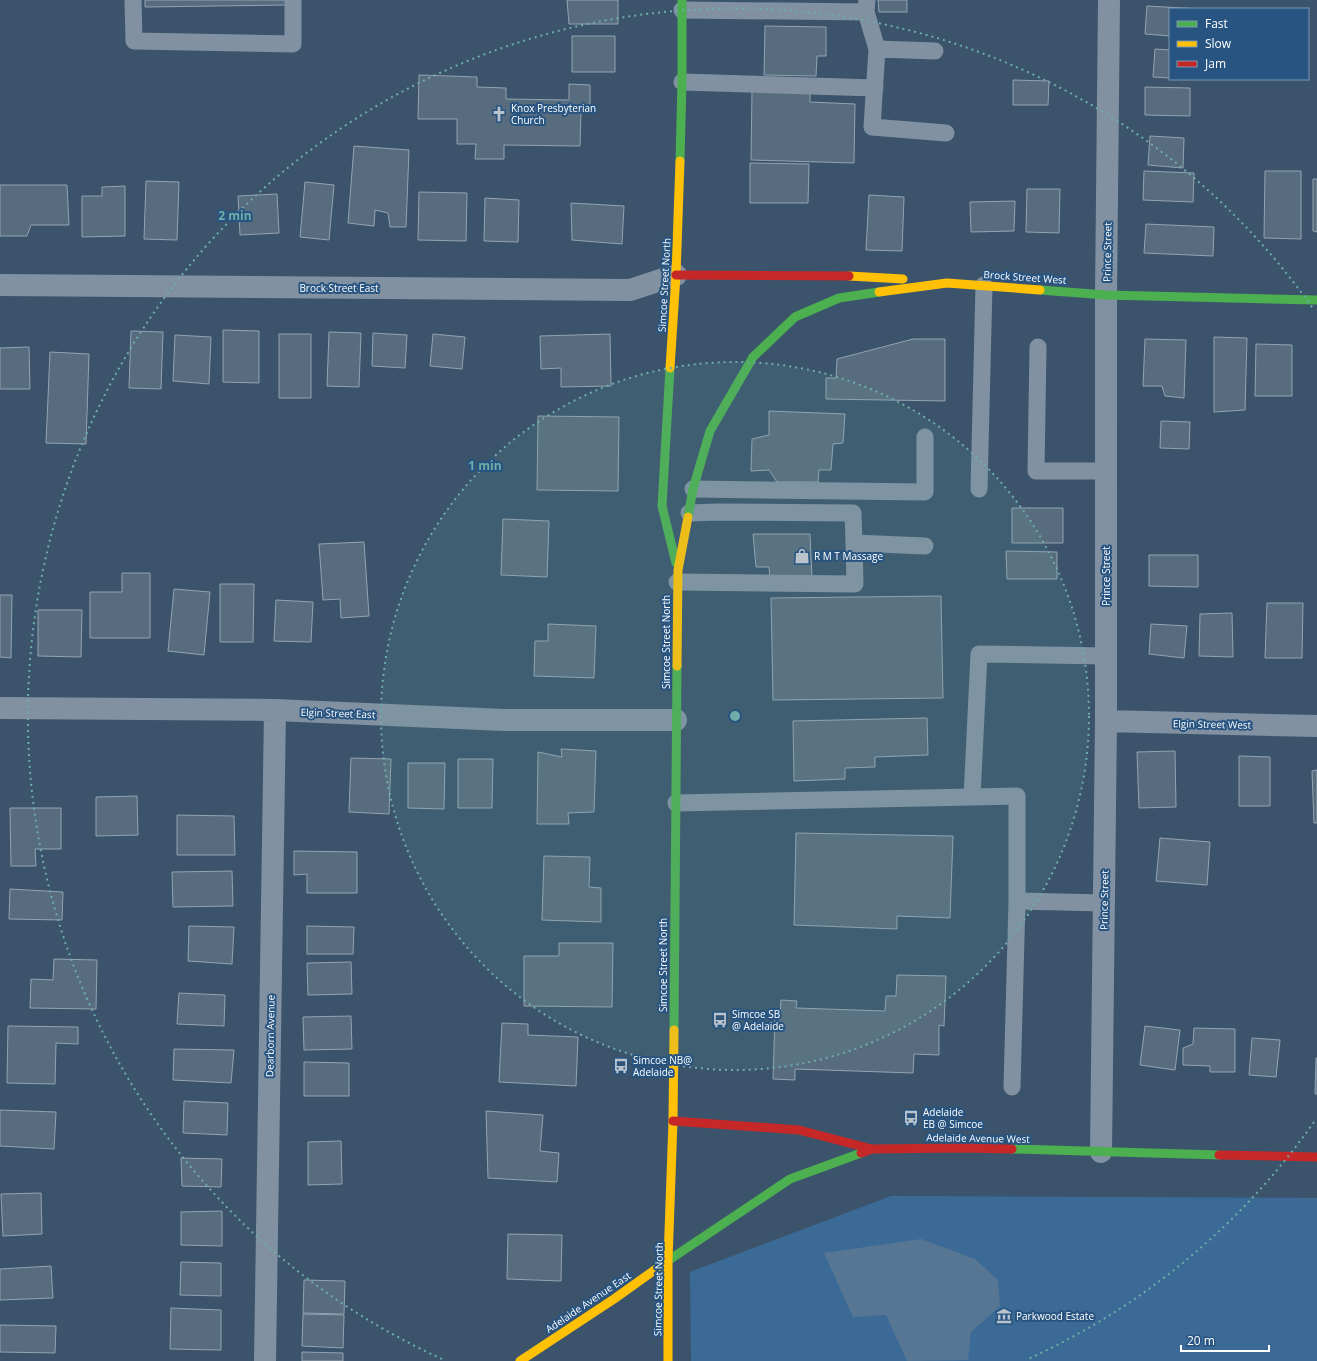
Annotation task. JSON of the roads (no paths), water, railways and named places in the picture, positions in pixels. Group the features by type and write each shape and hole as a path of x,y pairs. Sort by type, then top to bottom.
{"main road":[{"name":"Simcoe Street North","path":"677,576 662,506 676,274 682,82 682,5"},
{"path":"676,274 840,275 947,283"},
{"name":"Brock Street West","path":"753,358 795,317 839,298 947,283 1106,295 1317,300"},
{"name":"Simcoe Street North","path":"668,1361 668,1260 673,1121 677,576 693,489 710,431 753,358"},
{"path":"673,1121 799,1130 872,1149"},
{"name":"Adelaide Avenue West","path":"668,1260 790,1179 872,1149 962,1148 1317,1157"},
{"name":"Adelaide Avenue East","path":"520,1361 614,1299 668,1260"}],"street":[{"name":"Prince Street","path":"1101,1152 1106,721 1106,295 1109,0"},
{"name":"Brock Street East","path":"0,285 630,290 676,274"},
{"name":"Elgin Street East","path":"0,708 275,710 504,720 676,720"},
{"name":"Dearborn Avenue","path":"265,1361 275,710"},
{"name":"Elgin Street West","path":"1106,721 1317,726"}],"lane":[{"path":"133,0 134,40 293,44 293,0"},
{"path":"682,5 866,6 877,49 872,127 946,133"},
{"path":"877,49 935,51"},
{"path":"682,82 875,88"},
{"path":"979,489 984,285"},
{"path":"1038,347 1036,471 1106,471"},
{"path":"693,489 925,492 925,437"},
{"path":"677,576 855,584 853,513 688,513"},
{"path":"854,543 925,546"},
{"path":"972,796 979,654 1106,656"},
{"path":"676,803 1017,796 1017,901 1012,1087"},
{"path":"1017,901 1104,903"}],"place":[{"name":"Knox Presbyterian Church","path":"499,114"},
{"name":"R M T Massage","path":"802,556"},
{"name":"Simcoe SB @ Adelaide","path":"720,1020"},
{"name":"Simcoe NB@ Adelaide","path":"621,1066"},
{"name":"Adelaide EB @ Simcoe","path":"911,1118"},
{"name":"Parkwood Estate","path":"1004,1316"}]}
